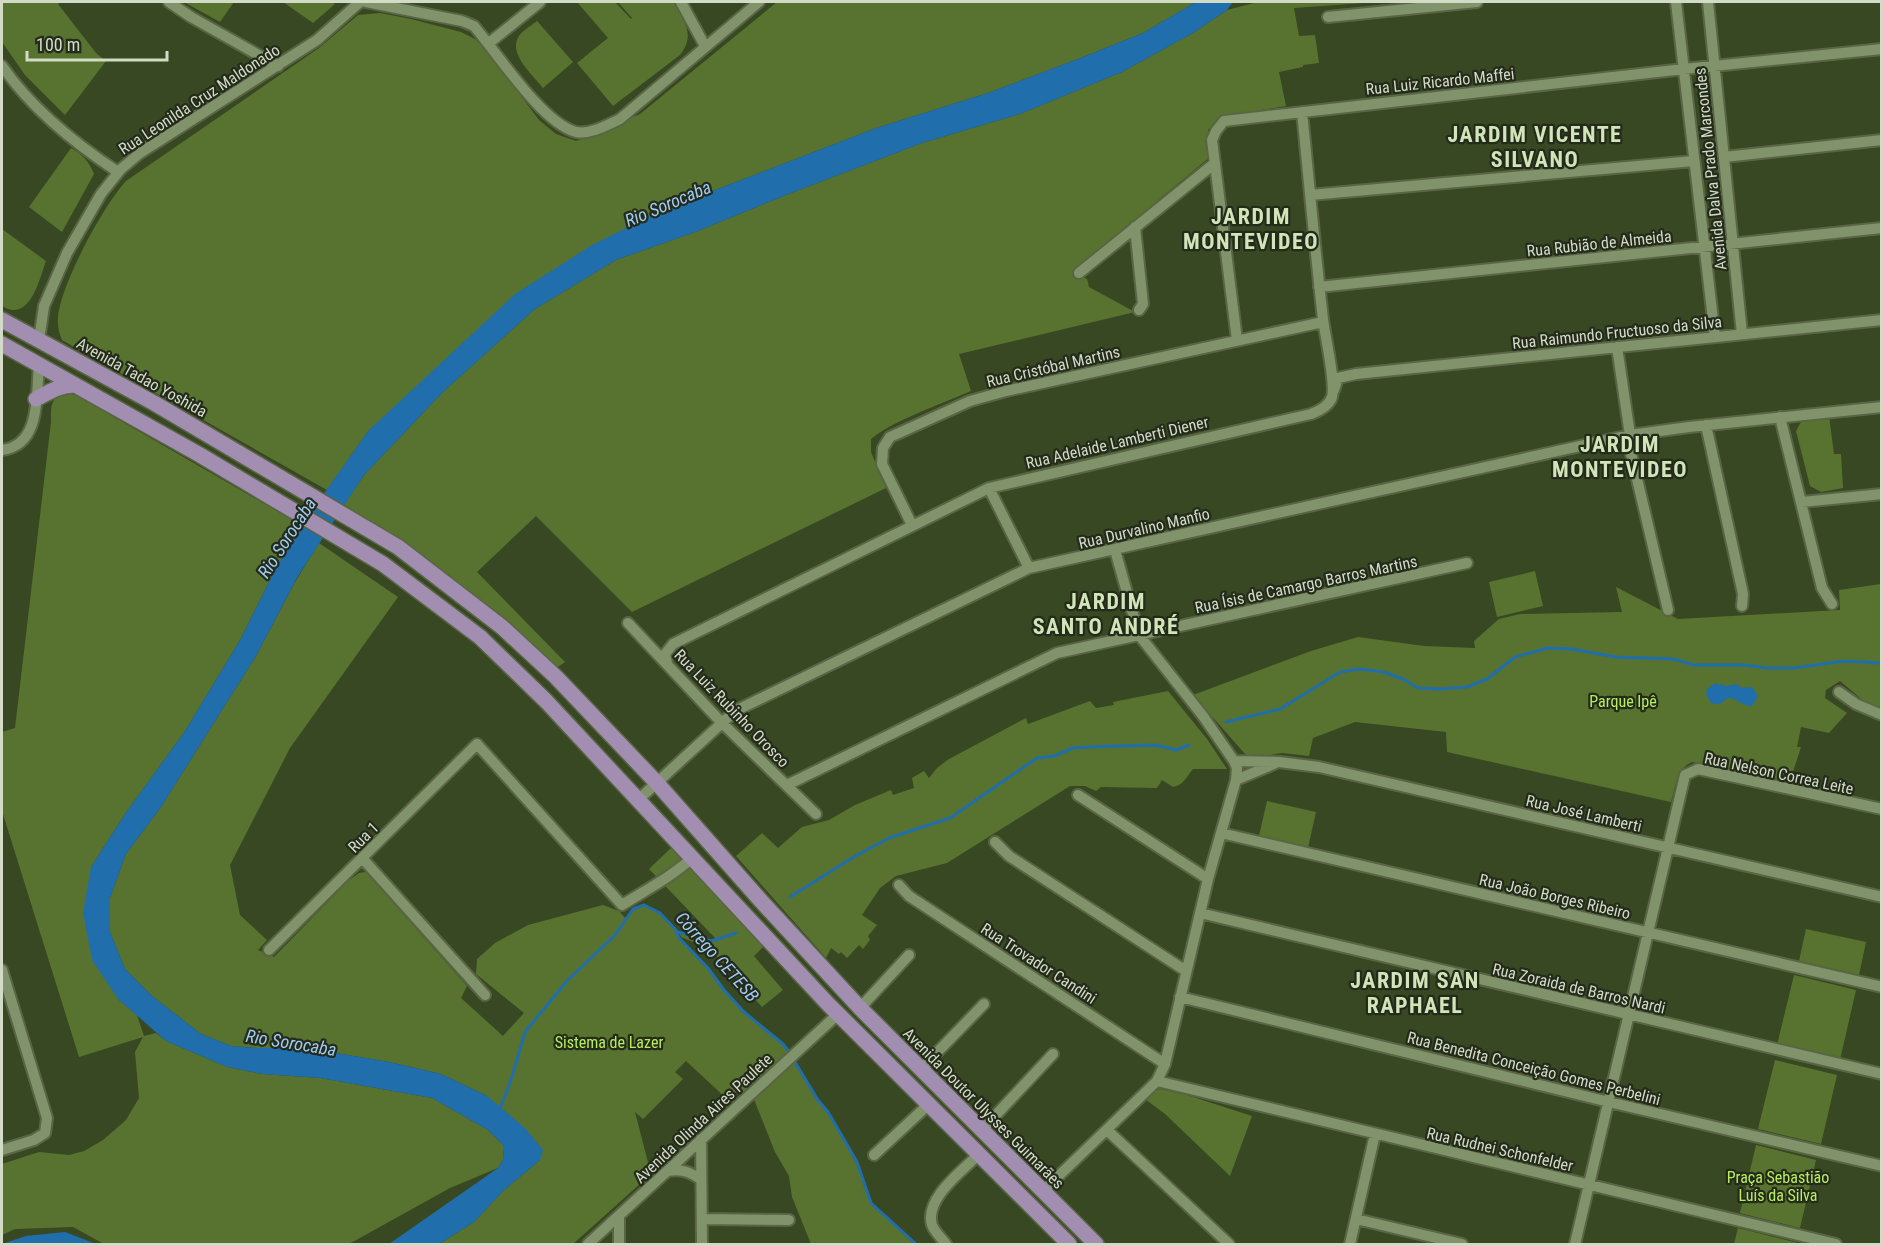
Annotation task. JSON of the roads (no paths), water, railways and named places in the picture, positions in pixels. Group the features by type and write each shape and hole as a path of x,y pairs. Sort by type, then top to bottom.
{"main road":[{"name":"Avenida Tadao Yoshida","path":"2,320 154,403 398,547 487,614"},
{"path":"39,340 39,365"},
{"path":"2,344 254,486 384,564 475,633 546,701 838,1014 1069,1245"},
{"path":"36,399 65,385 75,385"},
{"name":"Avenida Doutor Ulysses Guimarães","path":"487,614 556,677 656,782 860,1008 1096,1245"},
{"path":"838,1014 849,995"}],"street":[{"path":"169,2 278,66"},
{"name":"Rua Leonilda Cruz Maldonado","path":"39,340 44,306 67,253 100,194 117,172 140,153 317,40 360,2"},
{"path":"366,2 462,21 474,26 532,98 557,123 578,132 598,129 620,119 759,2"},
{"path":"489,44 540,2"},
{"path":"681,2 705,46"},
{"path":"1328,17 1422,4 1477,2"},
{"name":"Avenida Dalva Prado Marcondes","path":"1676,2 1715,337"},
{"name":"Avenida Dalva Prado Marcondes","path":"1708,2 1742,334"},
{"name":"Rua Luiz Ricardo Maffei","path":"1237,340 1212,140 1216,130 1224,121 1715,65 1881,50"},
{"path":"2,66 27,99 50,121 117,172"},
{"path":"1302,112 1332,396"},
{"path":"1724,157 1881,140"},
{"path":"1310,195 1694,161"},
{"path":"1079,273 1215,163"},
{"path":"1135,227 1143,304 1139,310"},
{"name":"Rua Rubião de Almeida","path":"1319,287 1881,228"},
{"name":"Rua Raimundo Fructuoso da Silva","path":"1332,396 1338,378 1356,375 1881,320"},
{"name":"Rua Cristóbal Martins","path":"912,525 882,464 883,448 890,438 979,399 1323,322"},
{"path":"1617,347 1630,435 1629,445 1668,610"},
{"path":"1328,359 1344,375 1356,375"},
{"path":"2,450 15,447 27,438 36,399 39,365"},
{"name":"Rua Adelaide Lamberti Diener","path":"670,646 989,488 1311,414 1319,411 1332,396"},
{"name":"Rua Durvalino Manfio","path":"656,782 721,722 746,705 1029,568 1630,435 1881,407"},
{"path":"1780,417 1822,588 1832,604"},
{"path":"1706,425 1743,594 1742,606"},
{"path":"989,488 1029,568"},
{"path":"1802,502 1881,494"},
{"path":"1042,1192 1158,1081 1165,1064 1208,879 1236,780 1237,768 1234,761 1203,716 1139,635 1115,550"},
{"name":"Rua Ísis de Camargo Barros Martins","path":"787,785 1057,653 1467,563"},
{"name":"Rua Luiz Rubinho Orosco","path":"628,623 721,722 816,814"},
{"path":"652,648 670,646"},
{"path":"667,663 665,654 670,646"},
{"path":"1839,692 1856,704 1881,715"},
{"name":"Rua 1","path":"270,950 477,744 622,905 675,874 692,858"},
{"name":"Rua José Lamberti","path":"1234,761 1280,762 1319,767 1881,897"},
{"name":"Rua José Lamberti","path":"1236,780 1280,762"},
{"name":"Rua Nelson Correa Leite","path":"1575,1245 1685,775 1698,769 1881,809"},
{"path":"638,800 656,782"},
{"path":"1078,795 1208,879"},
{"name":"Rua João Borges Ribeiro","path":"1221,833 1881,987"},
{"path":"994,842 1009,856 1186,971"},
{"path":"363,859 485,995"},
{"name":"Rua Trovador Candini","path":"899,885 909,896 1165,1064"},
{"name":"Rua Zoraida de Barros Nardi","path":"1200,914 1881,1074"},
{"path":"860,1008 909,955"},
{"path":"2,970 47,1118 45,1133 34,1140 2,1150"},
{"name":"Rua Benedita Conceição Gomes Perbelini","path":"1180,997 1881,1166"},
{"path":"921,1069 984,1004"},
{"name":"Avenida Olinda Aires Paulete","path":"588,1245 838,1014"},
{"path":"981,1131 1053,1054"},
{"name":"Rua Rudnei Schonfelder","path":"1158,1081 1836,1245"},
{"path":"874,1155 928,1105"},
{"path":"1107,1130 1229,1245"},
{"path":"1350,1245 1376,1134"},
{"path":"701,1139 702,1245"},
{"path":"946,1245 932,1224 932,1208 939,1193 978,1155"},
{"path":"666,1172 678,1169 700,1179"},
{"path":"597,1236 617,1245 619,1216"},
{"path":"702,1219 789,1220"},
{"path":"1356,1219 1462,1245"}],"water":[{"name":"Rio Sorocaba","path":"1196,2 1233,2 1227,10 1193,33 1122,72 1020,114 922,143 698,231 616,260 535,309 443,392 364,475 298,576 256,656 161,807 126,854 110,898 110,932 125,969 152,996 201,1034 231,1046 306,1048 389,1062 441,1074 487,1096 525,1128 543,1150 540,1160 503,1191 474,1222 439,1244 389,1244 498,1168 503,1160 504,1146 488,1130 432,1098 320,1078 262,1074 227,1067 166,1041 118,999 92,960 83,913 91,867 125,814 185,731 240,640 276,568 315,506 369,430 515,294 592,245 658,212 876,128 988,93 1143,33"},
{"path":"1715,683 1726,686 1738,684 1741,688 1752,687 1758,696 1752,706 1727,698 1720,703 1711,703 1706,694 1707,689"},
{"path":"65,1232 96,1244 2,1244 26,1236"}],"waterway":[{"path":"1226,722 1280,709 1340,672 1360,669 1383,672 1403,679 1418,688 1467,687 1487,679 1515,657 1548,648 1571,649 1616,657 1673,659 1694,665 1794,668 1844,661 1882,663"},
{"path":"790,897 889,838 950,818 1037,758 1054,756 1073,748 1155,745 1176,750 1189,745"},
{"name":"Córrego CETESB","path":"500,1109 525,1032 567,981 615,935 633,909 644,905 660,913 744,1012 783,1044 790,1053"},
{"path":"678,932 711,941 736,933"},
{"name":"Córrego CETESB","path":"793,1059 857,1162 871,1203 916,1244"}],"district":[{"name":"JARDIM VICENTE SILVANO","path":"1535,146"},
{"name":"JARDIM MONTEVIDEO","path":"1251,228"},
{"name":"JARDIM MONTEVIDEO","path":"1620,456"},
{"name":"JARDIM SANTO ANDRÉ","path":"1106,614"},
{"name":"JARDIM SAN RAPHAEL","path":"1415,992"}],"park label":[{"name":"Parque Ipê","path":"1623,701"},
{"name":"Sistema de Lazer","path":"609,1042"},
{"name":"Praça Sebastião Luís da Silva","path":"1778,1186"}]}
